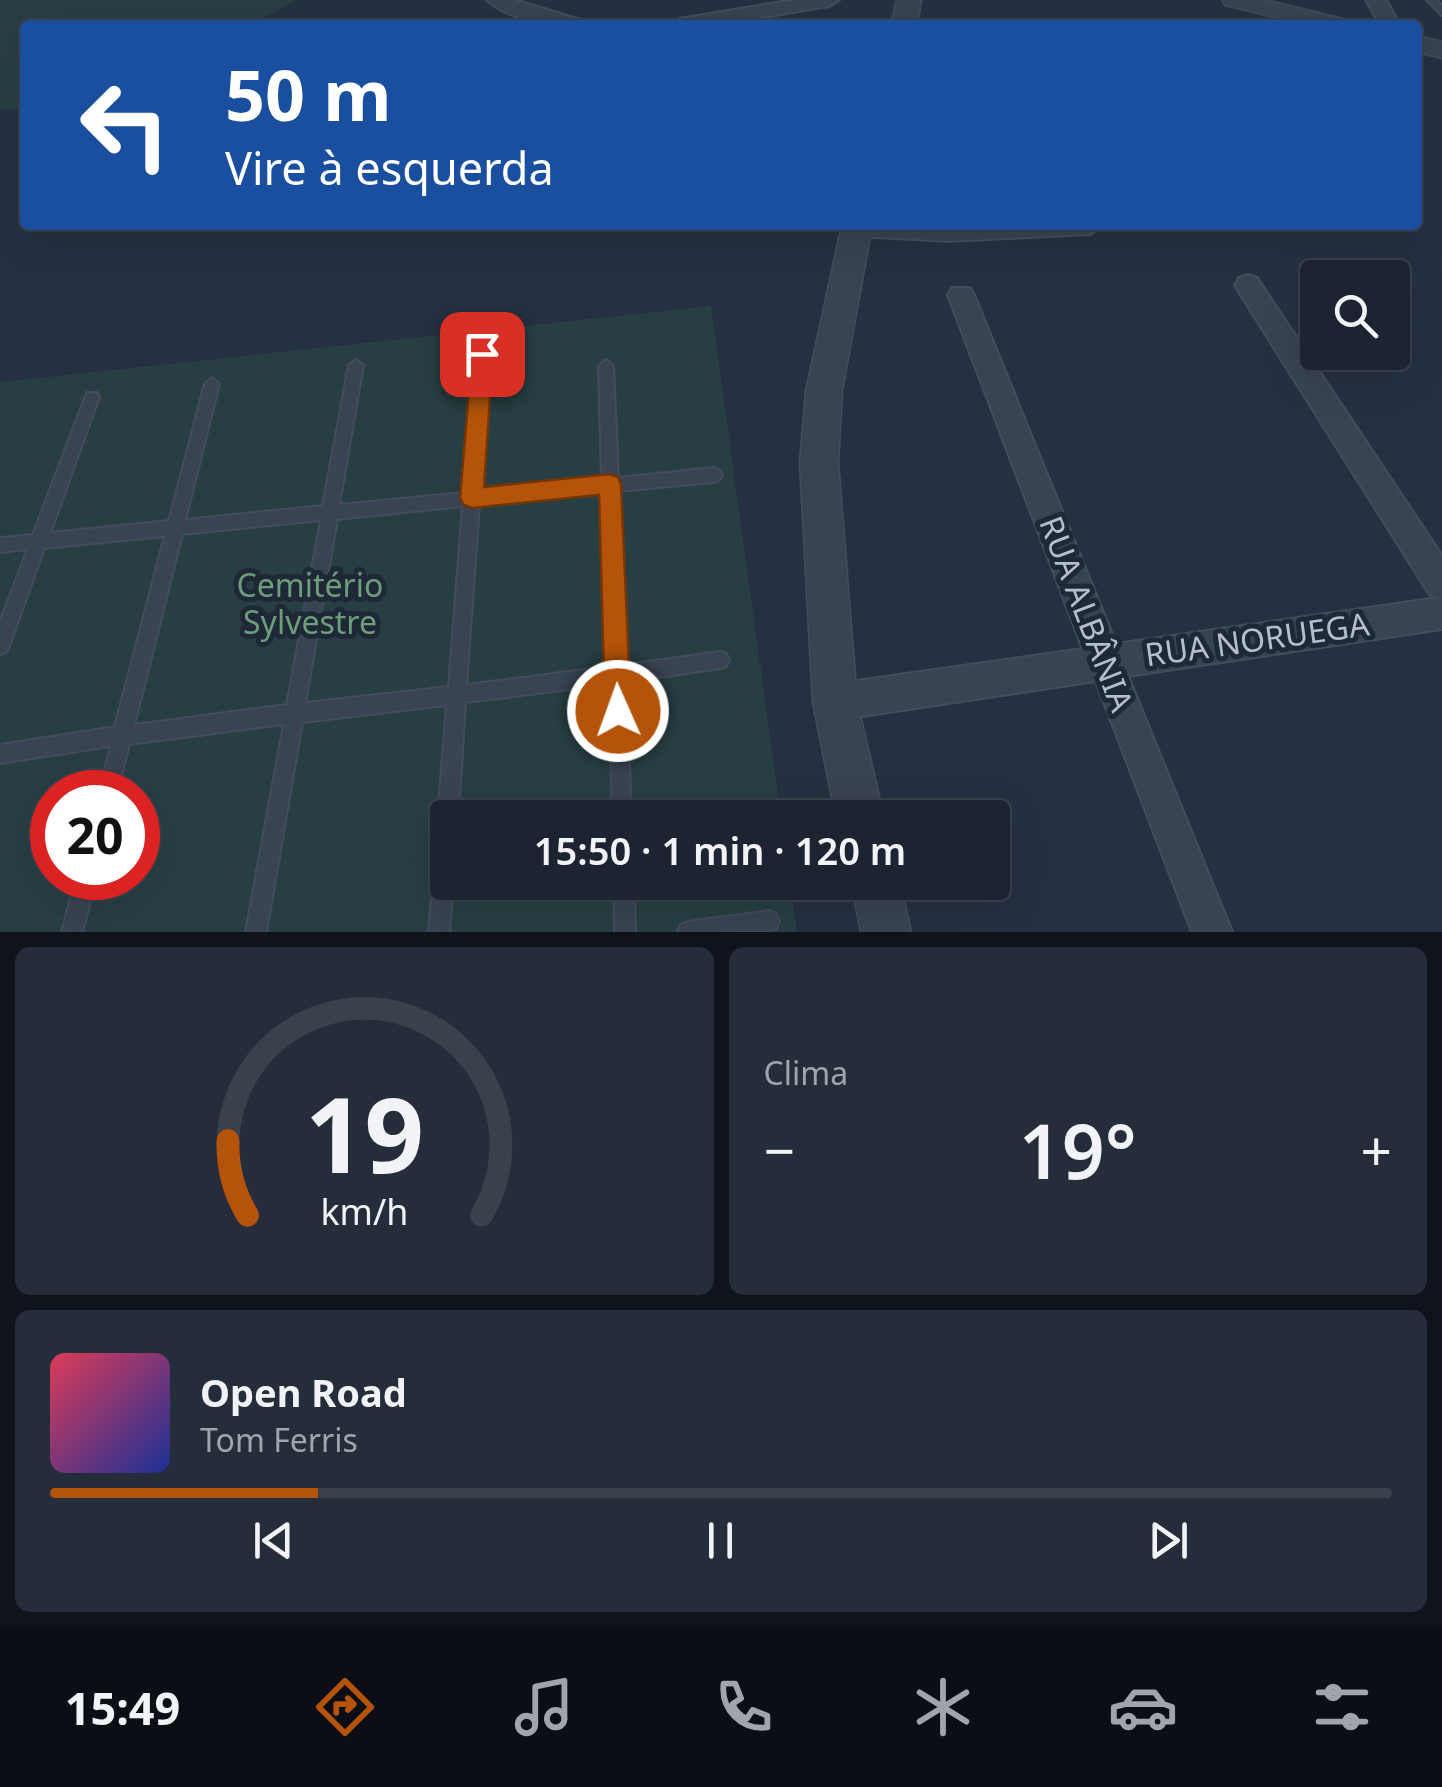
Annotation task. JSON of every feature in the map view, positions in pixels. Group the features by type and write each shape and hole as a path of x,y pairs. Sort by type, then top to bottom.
{"street":[{"path":"497,0 540,8 566,20"},
{"path":"696,20 734,9 829,0"},
{"path":"1234,0 1317,20"},
{"path":"856,230 824,390 819,463 835,702 856,800"},
{"path":"918,230 990,230"},
{"path":"1248,285 1442,584"},
{"name":"RUA ALBÂNIA","path":"962,295 1212,932"},
{"name":"RUA NORUEGA","path":"835,702 1442,614"},
{"path":"879,900 886,932"}],"lane":[{"path":"1432,0 1442,12"},
{"path":"449,800 482,354"},
{"path":"256,932 356,365"},
{"path":"606,366 621,800"},
{"path":"114,770 212,384"},
{"path":"0,646 92,398"},
{"path":"0,545 714,474"},
{"path":"0,754 296,710 457,695 720,660"},
{"path":"72,932 80,900"},
{"path":"439,932 442,900"},
{"path":"624,900 625,932"},
{"path":"688,932 769,920"}],"green space":[{"path":"0,0 297,0 260,20 20,20 20,111 0,109"},
{"name":"Cemitério Sylvestre","path":"711,306 779,800 430,800 430,900 792,900 797,932 0,932 0,382"}],"route":[{"path":"482,354 472,498 610,484 618,711"}]}
